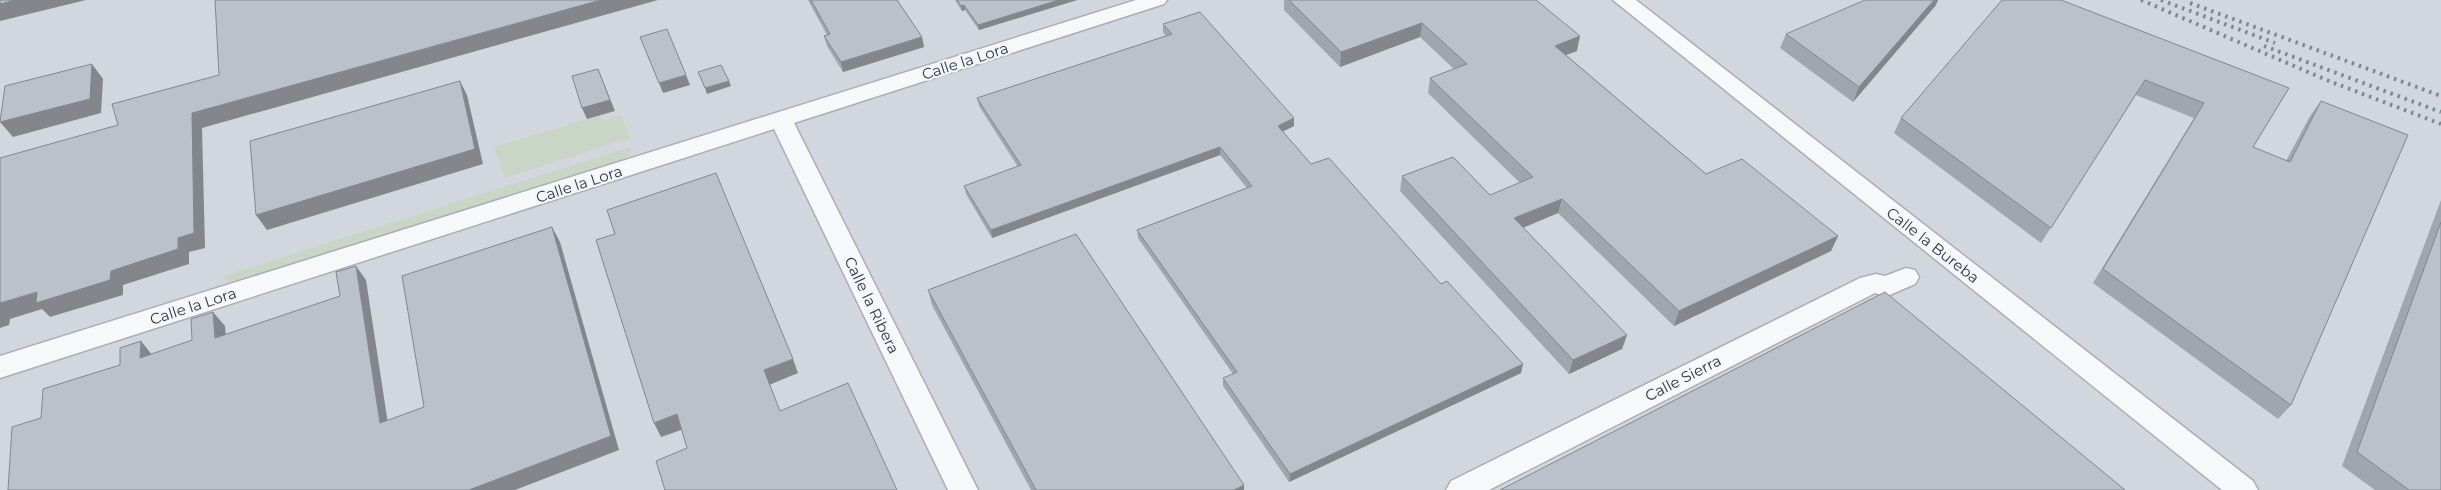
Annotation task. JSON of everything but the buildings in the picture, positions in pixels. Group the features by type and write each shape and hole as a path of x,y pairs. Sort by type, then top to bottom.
{"street":[{"name":"Calle la Lora","path":"0,368 1157,0"},
{"name":"Calle la Bureba","path":"1623,0 2243,490"},
{"name":"Calle la Ribera","path":"781,120 963,490"},
{"name":"Calle Sierra","path":"1461,490 1869,285 1876,284 1885,287 1906,277"}],"shaded area":[{"path":"0,0 2441,0 2441,490 0,490"}],"green space":[{"path":"600,115 603,121 621,115 630,138 504,178 495,147"},
{"path":"630,147 631,152 621,162 239,282 229,283 223,276"}],"railway":[{"path":"2141,0 2329,81 2441,124"},
{"path":"2161,0 2275,43"},
{"path":"2190,3 2441,96"},
{"path":"2264,46 2441,112"}]}
